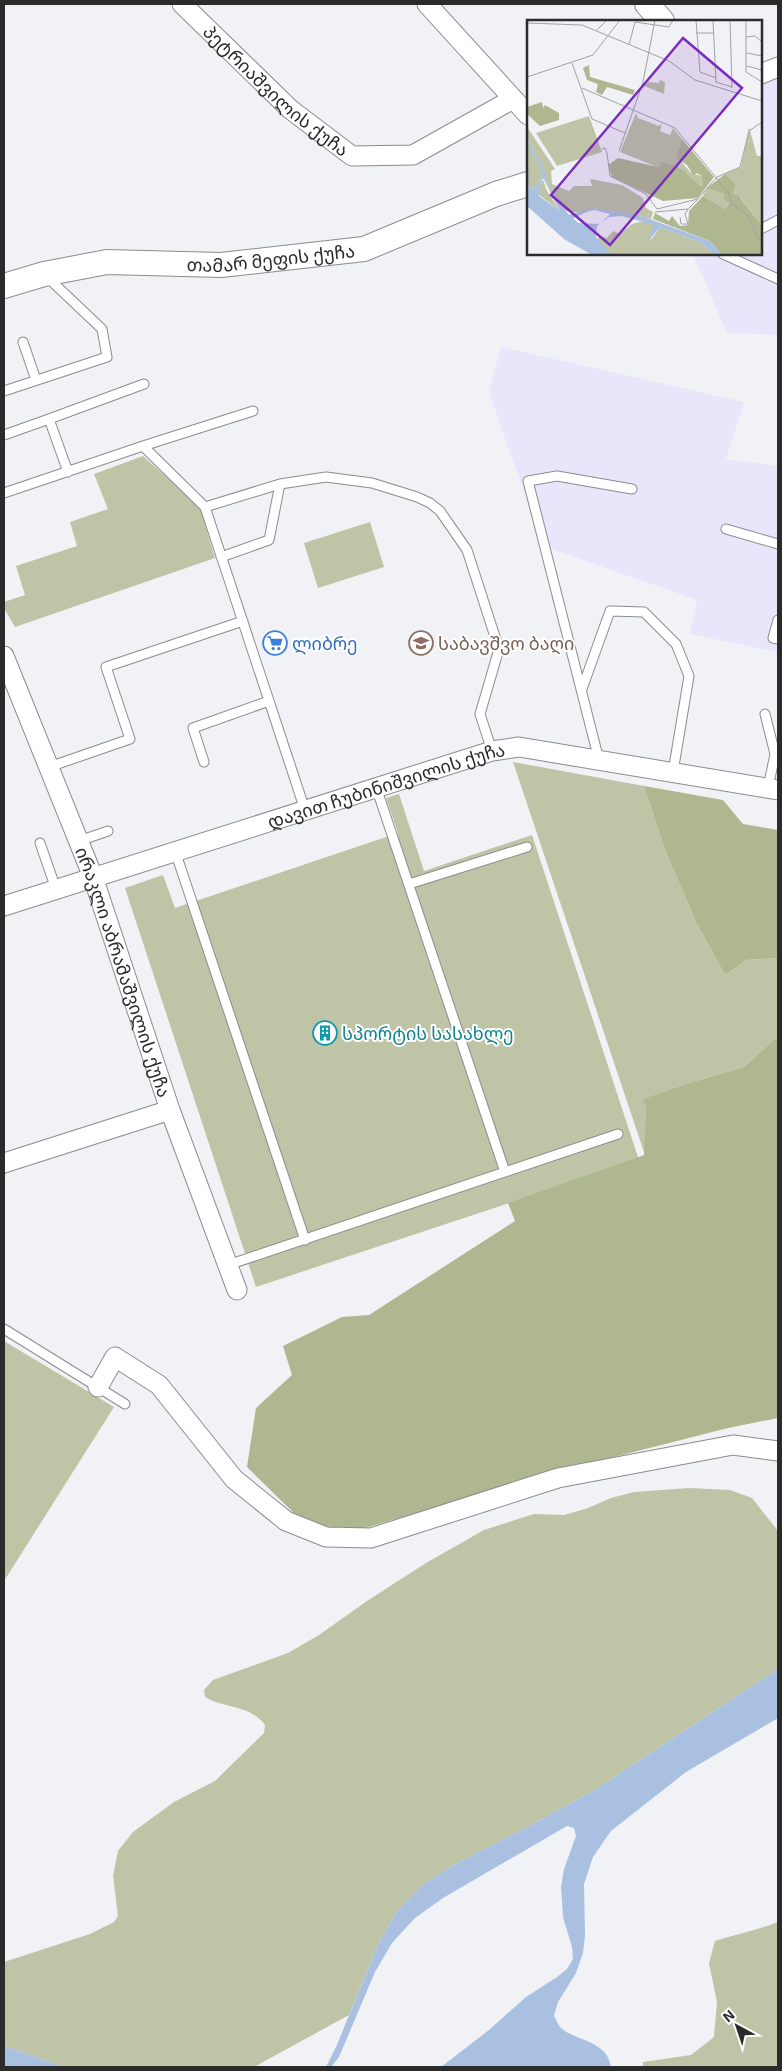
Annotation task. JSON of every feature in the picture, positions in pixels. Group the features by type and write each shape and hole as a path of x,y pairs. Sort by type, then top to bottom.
{"street":[{"name":"პეტრიაშვილის ქუჩა","path":"182,4 290,109 352,156 413,155 514,99"},
{"path":"427,4 527,114"},
{"path":"647,4 661,20"},
{"path":"762,74 778,67"},
{"name":"თამარ მეფის ქუჩა","path":"4,286 44,274 107,262 221,265 364,248 496,194 527,184"},
{"name":"ირაკლი აბრამაშვილის ქუჩა","path":"4,656 93,877 170,1110 237,1290"},
{"name":"დავით ჩუბინიშვილის ქუჩა","path":"4,906 492,751 519,747 773,789"},
{"path":"4,1163 170,1110"},
{"path":"98,1386 115,1357 159,1385 234,1479 286,1522 326,1538 371,1538 558,1478 577,1474 733,1445 778,1451"}],"lane":[{"path":"762,228 778,220"},
{"path":"725,255 778,279"},
{"path":"4,390 107,357 102,329 44,274"},
{"path":"23,342 36,380"},
{"path":"4,435 144,384"},
{"path":"4,493 253,411"},
{"path":"49,419 68,472"},
{"path":"143,446 205,507 305,810"},
{"path":"599,760 528,481 556,476 632,489"},
{"path":"205,507 280,484 326,477 372,483 417,497 430,503 440,511 467,550 499,649 480,714 492,751"},
{"path":"221,557 269,540 280,484"},
{"path":"726,529 778,544"},
{"path":"582,689 610,611 644,612 676,644 689,676 673,772"},
{"path":"778,620 773,638 778,639"},
{"path":"49,767 130,739 106,666 243,621"},
{"path":"204,762 193,728 270,701"},
{"path":"764,714 775,754 773,789"},
{"path":"376,787 505,1172"},
{"path":"79,841 108,830"},
{"path":"40,844 56,889"},
{"path":"409,884 527,847"},
{"path":"175,851 305,1240"},
{"path":"228,1265 618,1134"},
{"path":"4,1329 126,1404"}],"shaded area":[{"path":"775,78 778,84 778,335 727,333 693,255 762,255 762,83"},
{"path":"501,347 744,402 726,459 778,466 778,652 690,634 697,600 543,546 489,392"}],"green space":[{"path":"143,456 200,507 215,558 15,627 4,608 4,602 25,595 16,566 77,546 70,522 108,509 94,474"},
{"path":"370,522 384,567 318,588 304,543"},
{"path":"513,762 644,786 665,850 696,922 725,975 746,960 778,958 778,1036 744,1067 692,1082 644,1099 646,1108 645,1155"},
{"path":"644,786 723,800 743,824 778,830 778,958 746,960 725,975 696,922 665,850"},
{"path":"399,794 424,871 532,835 639,1160 256,1287 125,888 163,875 175,908 398,833 386,798"},
{"path":"778,1036 778,1418 728,1428 563,1470 355,1531 303,1522 247,1467 256,1408 292,1375 283,1346 342,1317 369,1315 515,1221 508,1203 644,1155 646,1108 643,1099 744,1067"},
{"path":"4,1341 114,1407 4,1581"},
{"path":"689,1488 730,1490 752,1498 778,1531 778,1669 596,1789 452,1866 421,1886 397,1911 378,1944 349,2015 254,2067 64,2067 4,2046 4,1962 90,1934 114,1922 118,1916 113,1876 118,1851 133,1832 174,1802 215,1781 264,1733 265,1725 252,1713 205,1697 204,1690 213,1680 288,1653 319,1635 426,1563 484,1530 534,1514 564,1515 634,1492"},
{"path":"778,1922 778,2067 643,2067 643,2062 691,2055 714,2037 717,2002 709,1963 715,1941"}],"water":[{"path":"778,1669 778,1718 686,1772 611,1831 593,1857 584,1884 585,1936 583,1953 576,1973 558,2002 554,2016 560,2027 566,2032 597,2046 603,2051 611,2067 441,2067 489,2030 526,1997 567,1969 573,1959 572,1947 563,1917 561,1887 564,1869 576,1836 574,1828 567,1826 443,1898 415,1918 392,1943 375,1972 339,2057 331,2067 326,2067 337,2045 378,1944 397,1911 421,1886 452,1866 596,1789"},
{"path":"4,2046 64,2067 4,2067"}],"place":[{"name":"ლიბრე","path":"275,643"},
{"name":"საბავშვო ბაღი","path":"421,643"},
{"name":"სპორტის სასახლე","path":"325,1033"}]}
